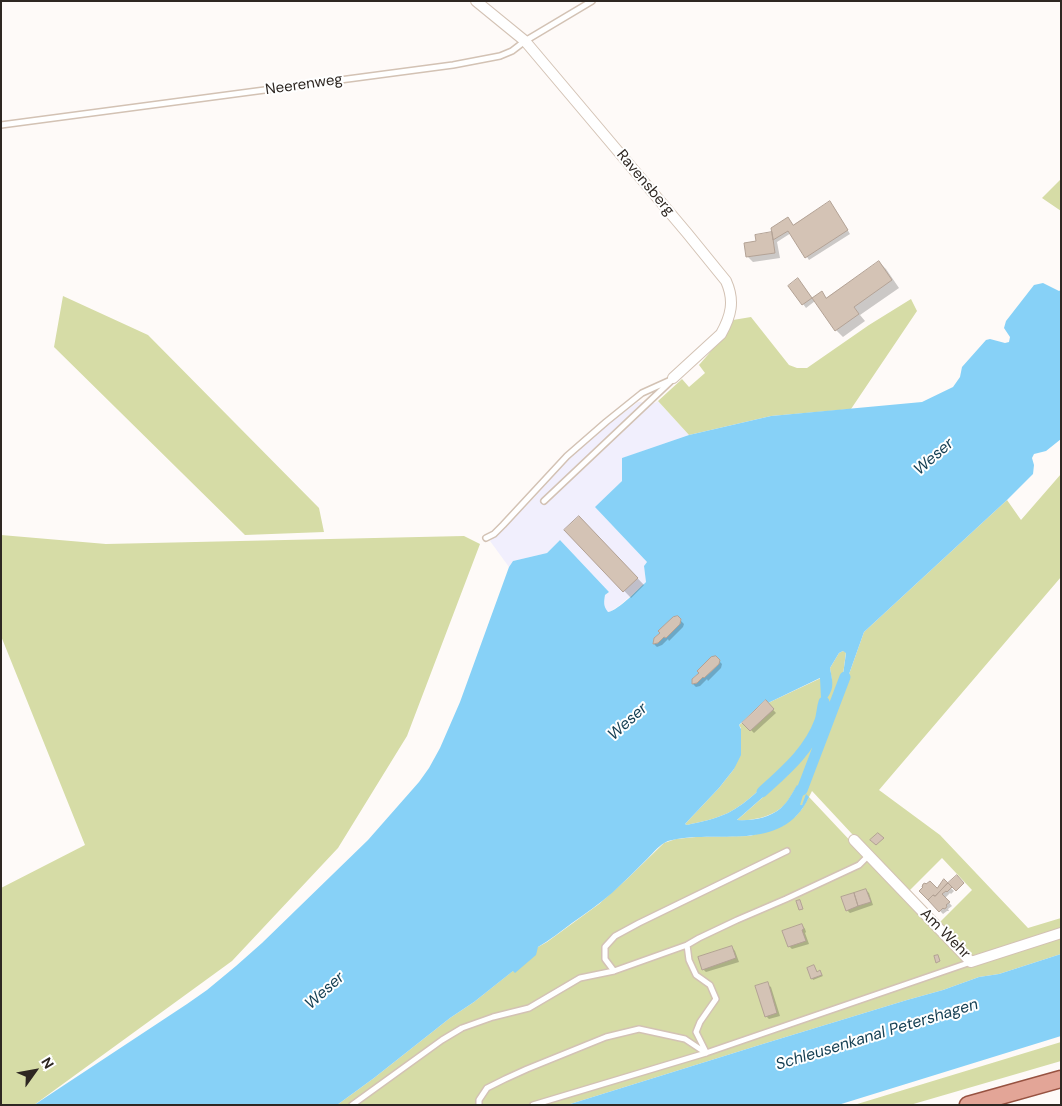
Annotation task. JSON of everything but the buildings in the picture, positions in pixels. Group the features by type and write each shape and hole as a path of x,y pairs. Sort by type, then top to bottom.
{"main road":[{"path":"968,1105 1061,1079"}],"street":[{"name":"Ravensberg","path":"476,1 525,41 687,233 730,288 730,315 721,334 674,378"},
{"name":"Am Wehr","path":"854,840 971,962 1061,933"}],"lane":[{"name":"Neerenweg","path":"1,125 453,65 500,56 512,51 525,41 592,1"},
{"path":"544,500 674,378"},
{"path":"486,538 494,534 568,456 606,422 642,393 674,378"},
{"path":"614,971 605,959 605,947 615,936 787,851"},
{"path":"352,1105 442,1040 462,1028 493,1017 528,1008 580,978 614,971 687,945 737,920 859,865 868,856"},
{"path":"687,945 689,960 696,975 710,985 716,999 700,1022 696,1032 706,1053"},
{"path":"533,1105 706,1053 971,962"},
{"path":"479,1105 479,1100 487,1088 505,1079 606,1037 639,1028 685,1039 706,1053"}],"shaded area":[{"path":"658,401 689,435 623,458 622,481 596,507 647,562 644,566 646,582 620,605 607,612 604,602 605,595 609,592 560,540 547,553 513,561 509,567 490,541 529,503 569,459 607,425 638,402 655,403"}],"green space":[{"path":"1061,179 1061,211 1042,198"},
{"path":"63,296 148,335 319,508 324,532 245,535 54,347"},
{"path":"911,299 917,311 851,409 771,416 689,435 658,401 682,379 689,387 705,373 699,365 733,320 751,317 789,365 797,368 807,368 869,325"},
{"path":"1061,474 1061,577 879,790 940,835 1028,928 1061,918 1061,929 968,957 937,925 972,890 942,858 907,893 812,791 809,797 800,805 797,786 786,803 771,814 760,818 736,821 788,775 765,795 760,790 782,768 756,793 735,809 713,819 685,824 734,769 741,728 739,725 742,723 750,731 773,709 768,703 821,678 821,698 832,681 830,668 839,653 843,651 846,652 843,675 848,677 864,632 1007,500 1021,520"},
{"path":"1,535 106,544 464,536 480,544 407,736 338,848 232,961 34,1105 1,1105 1,888 85,845 1,636"},
{"path":"809,797 969,967 1061,938 1061,954 999,974 979,977 943,990 567,1105 337,1105 450,1018 474,1002 514,970 538,947 599,904 664,843 676,839 696,837 750,836 784,825 796,816"},
{"path":"1061,1042 1061,1061 910,1105 854,1105"}],"water":[{"name":"Weser","path":"1043,283 1059,291 1061,290 1061,439 1046,451 1034,454 1032,458 1034,465 1033,474 864,632 848,677 843,675 846,653 843,651 839,653 830,668 832,686 824,702 821,698 820,678 768,703 765,700 739,725 741,729 741,755 734,769 685,824 713,819 735,809 756,793 782,768 760,790 765,795 788,775 737,820 760,818 777,811 786,803 797,785 804,792 800,805 802,805 806,794 809,797 797,815 782,827 765,833 746,836 687,838 665,842 607,897 538,947 536,955 515,973 513,971 337,1105 34,1105 207,990 262,943 368,840 419,782 440,748 460,702 509,567 513,561 547,553 560,540 609,592 605,595 604,602 608,612 622,604 646,582 644,566 647,562 595,507 622,481 622,458 689,435 771,416 922,402 953,387 960,377 962,367 986,340 1009,342 1010,337 1004,328 1006,321 1034,285","holes":["678,616 681,619 680,624 666,638 664,637 658,643 653,644 654,638 660,633 659,631 673,617","719,660 719,664 704,678 692,684 692,679 699,673 697,671"]},
{"name":"Schleusenkanal Petershagen","path":"1061,954 1061,1036 838,1105 567,1105 943,990 979,977 999,974"}],"waterway":[{"path":"802,790 845,677"},
{"path":"762,792 796,760 810,742 820,721 824,702"}]}
